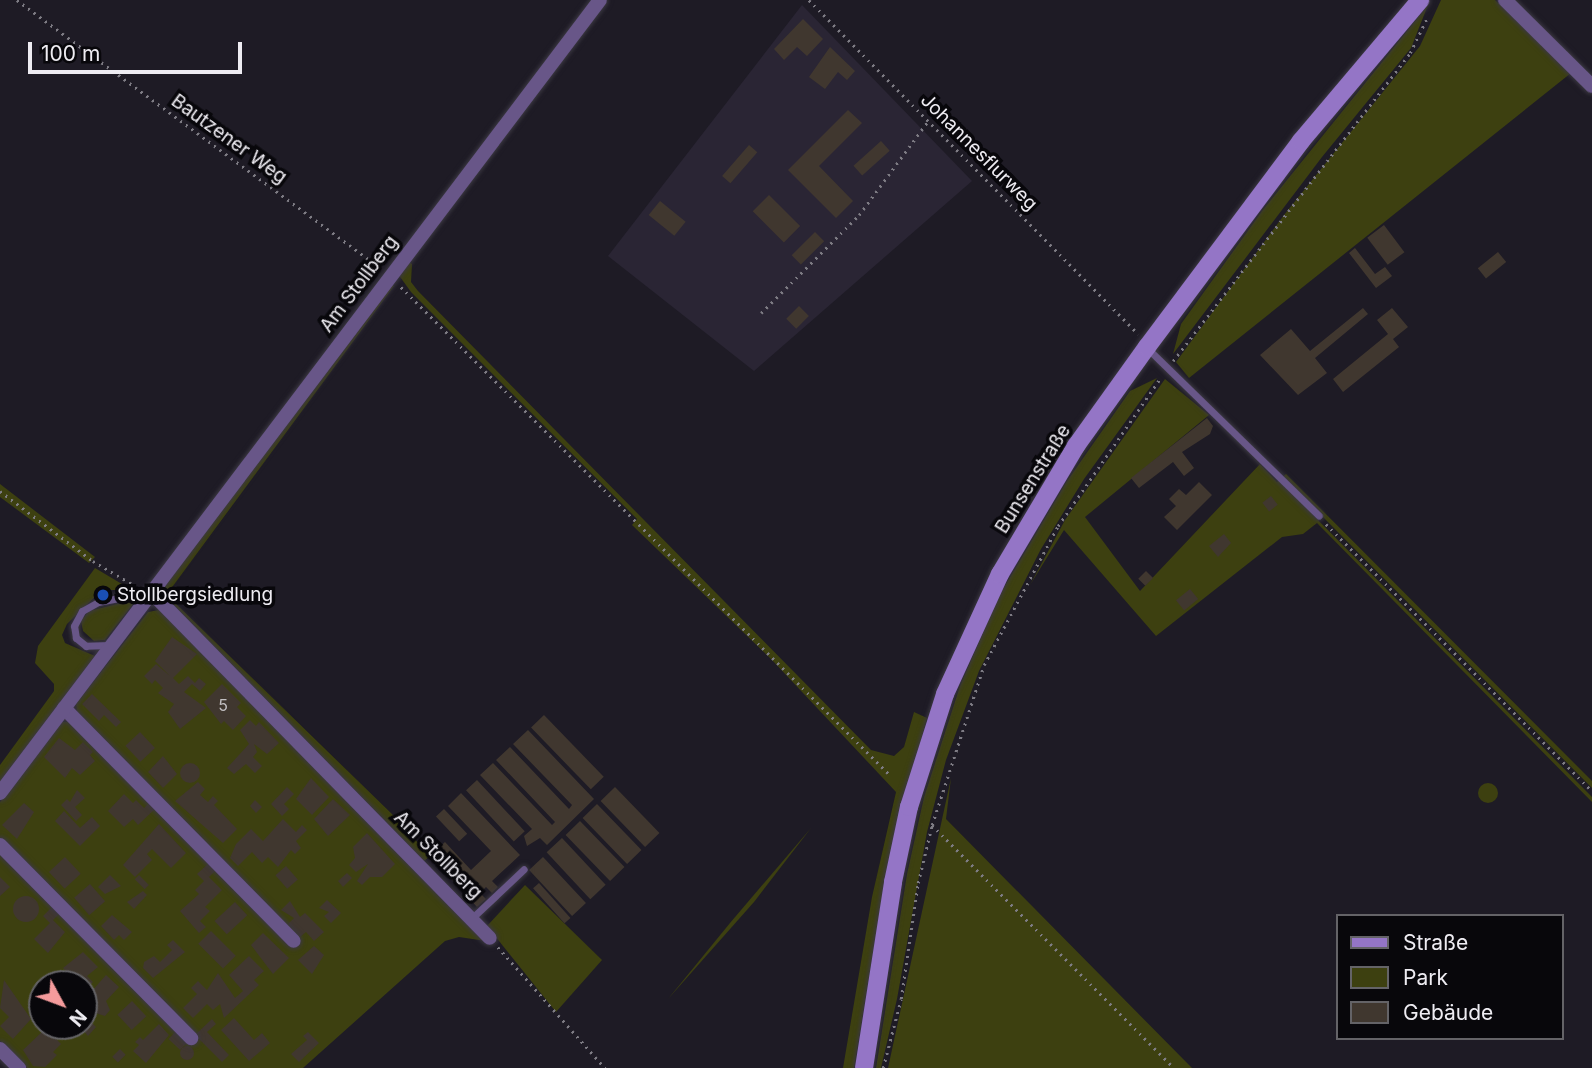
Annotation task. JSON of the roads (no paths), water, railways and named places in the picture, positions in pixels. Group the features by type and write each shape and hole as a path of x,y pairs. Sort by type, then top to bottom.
{"main road":[{"name":"Bunsenstraße","path":"864,1068 892,882 913,793 945,694 1027,524 1144,343 1301,141 1425,5"}],"street":[{"name":"Am Stollberg","path":"0,793 111,645 144,593 600,0"},
{"path":"1505,0 1592,86"},
{"name":"Am Stollberg","path":"144,593 490,938"},
{"path":"64,708 294,941"},
{"path":"0,845 191,1038"},
{"path":"0,1049 19,1068"}],"lane":[{"path":"1144,343 1319,516"},
{"path":"111,645 93,648 80,642 74,631 77,618 91,605 144,593"},
{"path":"472,918 524,869"}],"place":[{"name":"Stollbergsiedlung","path":"103,595"}]}
